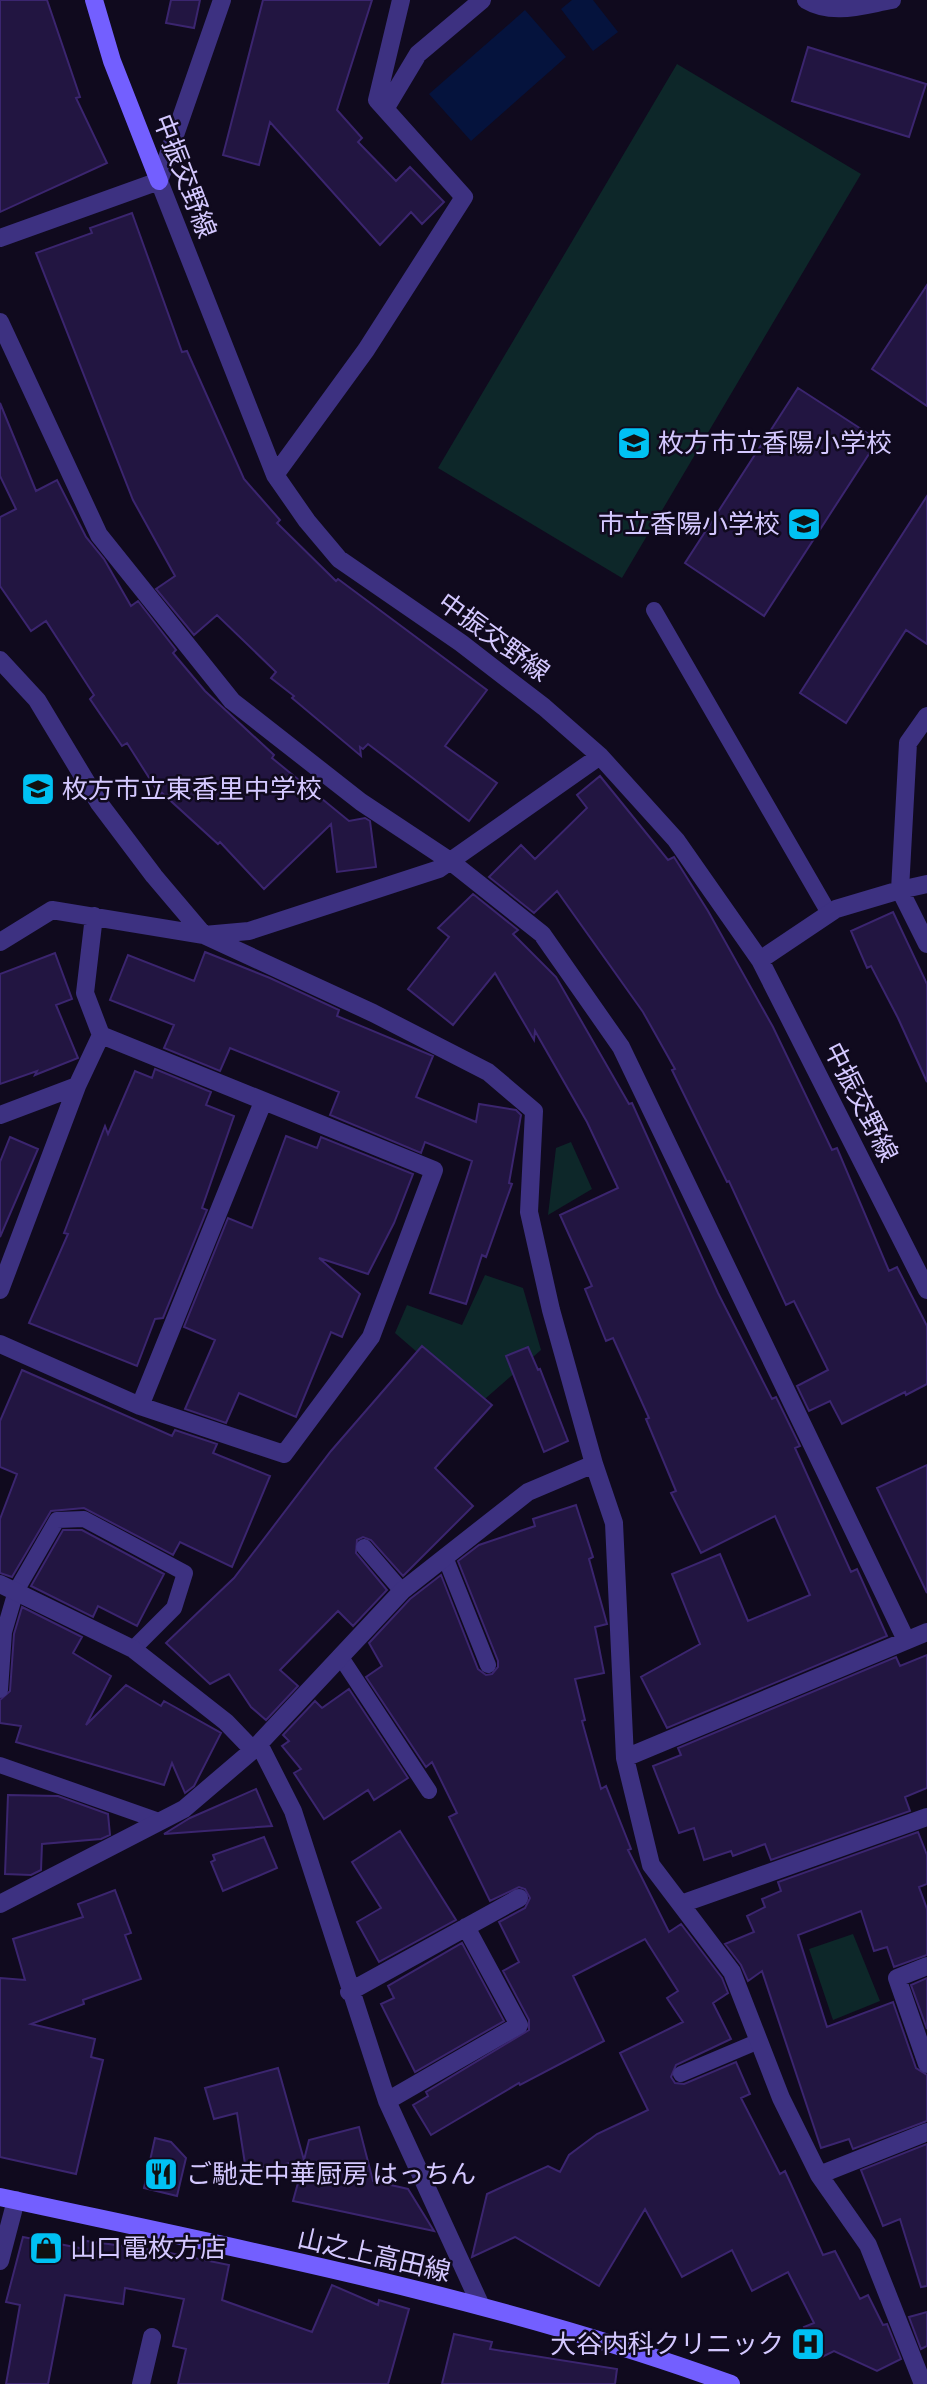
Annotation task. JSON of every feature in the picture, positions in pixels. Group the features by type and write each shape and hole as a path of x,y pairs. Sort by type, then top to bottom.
{"street":[{"name":"中振交野線","path":"94,0 111,61 275,475 307,521 339,559 461,643 544,706 600,756 676,841 760,960 927,1290"},
{"path":"0,238 159,181 222,0"},
{"path":"275,475 366,350 464,197 377,100 401,0"},
{"path":"386,108 418,54 482,0"},
{"path":"806,0 827,9 838,9 892,0"},
{"path":"0,322 99,536 232,701 361,802 450,861 541,934 621,1047 906,1640"},
{"path":"0,660 37,700 107,813 154,876 204,935 373,1013 488,1072 534,1111 529,1212 551,1310 594,1464 614,1523 625,1758 651,1865 732,1972 781,2098 819,2175 868,2245 923,2384"},
{"path":"927,716 908,743 900,890 927,944"},
{"path":"0,942 52,910 204,935 249,931 439,869 600,756"},
{"path":"760,960 829,913 927,884"},
{"path":"0,1290 78,1086 101,1035 85,993 94,916"},
{"path":"0,1344 140,1406 284,1454 372,1337 434,1170 101,1035"},
{"path":"0,1115 78,1086"},
{"path":"140,1406 263,1102"},
{"path":"0,1903 184,1809 256,1747 402,1591 528,1492 594,1464"},
{"path":"8,1588 133,1649 256,1747 293,1811 349,1992 387,2101 481,2306"},
{"path":"625,1758 927,1632"},
{"path":"681,1904 927,1817"},
{"path":"349,1992 519,1898"},
{"path":"387,2101 519,2025 466,1927"},
{"path":"927,1966 897,1978 927,2064"},
{"path":"819,2175 927,2132"},
{"path":"0,2261 8,2198"},
{"name":"山之上高田線","path":"8,2198 481,2306 646,2353 731,2384"},
{"path":"141,2384 152,2337"}],"lane":[{"path":"654,610 829,913"},
{"path":"0,1690 8,1588 57,1520 84,1519 185,1573 174,1608 133,1649"},
{"path":"364,1547 402,1591"},
{"path":"445,1557 488,1665"},
{"path":"340,1656 429,1791"},
{"path":"0,1765 159,1821"},
{"path":"681,2074 759,2041"}],"green space":[{"path":"677,64 861,174 622,578 438,468"},
{"path":"571,1142 592,1189 548,1215 556,1148"},
{"path":"485,1275 523,1288 541,1350 478,1405 395,1333 407,1305 462,1325"},
{"path":"853,1934 880,2001 833,2020 809,1949"}],"water":[{"path":"572,0 593,0 618,32 593,51 561,9"},
{"path":"525,10 566,57 471,141 429,94"}],"building":[{"path":"0,0 47,0 80,97 76,98 107,163 0,212"},
{"path":"171,0 200,0 194,28 166,23"},
{"path":"263,0 372,0 337,110 362,138 358,142 396,181 410,167 444,202 422,224 411,212 380,245 270,122 259,165 223,155"},
{"path":"808,47 926,84 909,137 792,101"},
{"path":"132,213 182,352 187,351 244,479 280,520 277,523 336,581 338,579 487,690 445,746 497,783 469,821 368,744 363,749 360,747 361,756 271,678 276,672 217,615 194,635 156,589 175,576 133,500 36,253 92,233 90,228"},
{"path":"927,285 927,406 872,369"},
{"path":"798,388 878,440 764,616 685,563"},
{"path":"0,403 36,491 57,480 86,537 104,559 131,606 138,601 176,650 173,653 205,691 274,755 272,758 349,821 365,818 370,821 376,867 337,872 331,824 264,889 220,842 218,844 162,793 160,795 127,743 122,746 90,699 94,695 46,621 31,631 0,586 0,517 16,509 0,476"},
{"path":"927,496 927,644 906,630 846,723 800,693"},
{"path":"600,776 668,860 674,857 708,911 773,1027 832,1150 837,1148 889,1271 897,1267 927,1326 927,1384 906,1395 905,1392 842,1424 830,1401 809,1411 797,1386 828,1370 794,1301 786,1305 729,1181 727,1182 672,1070 675,1069 643,1012 557,891 534,913 489,877 521,845 535,859 587,808 577,795"},
{"path":"473,894 518,930 513,934 556,977 629,1104 632,1103 718,1293 772,1399 776,1397 800,1446 795,1448 851,1572 857,1569 887,1636 667,1728 641,1677 700,1644 672,1574 720,1554 748,1621 810,1595 775,1516 701,1553 671,1493 676,1491 646,1419 649,1418 613,1338 606,1341 585,1289 592,1286 560,1215 618,1188 587,1122 535,1031 534,1040 495,973 453,1025 408,989 449,937 438,928"},
{"path":"893,912 927,984 927,1082 898,1018 871,966 867,968 851,931"},
{"path":"205,952 339,1010 337,1016 433,1056 416,1097 476,1122 479,1104 516,1110 521,1115 509,1183 512,1184 486,1257 482,1255 466,1304 430,1293 472,1161 425,1142 421,1153 330,1115 339,1092 230,1048 220,1071 164,1048 174,1025 110,1000 128,955 194,981"},
{"path":"55,953 72,999 56,1005 78,1058 35,1075 37,1071 0,1084 0,974"},
{"path":"155,1069 211,1092 206,1105 234,1116 202,1208 207,1210 163,1318 155,1319 137,1366 29,1323 68,1234 64,1233 105,1126 108,1134 135,1071 152,1078"},
{"path":"286,1136 317,1148 321,1137 413,1174 394,1223 368,1274 319,1258 360,1294 342,1337 331,1332 296,1417 239,1393 226,1423 185,1409 215,1340 184,1327 228,1218 252,1228"},
{"path":"10,1137 38,1149 0,1237 0,1162"},
{"path":"422,1346 492,1405 435,1468 473,1506 403,1576 371,1540 363,1537 357,1540 356,1553 387,1590 353,1626 338,1611 280,1670 298,1686 266,1720 251,1707 229,1674 210,1684 166,1643 234,1578 331,1451"},
{"path":"528,1347 538,1370 540,1369 568,1441 544,1452 506,1356"},
{"path":"22,1370 172,1436 175,1430 217,1444 213,1453 270,1476 232,1567 180,1542 173,1555 84,1508 51,1511 12,1577 0,1573 0,1519 17,1474 0,1467 0,1421"},
{"path":"927,1465 927,1593 877,1488"},
{"path":"576,1505 593,1557 589,1559 607,1624 595,1627 604,1673 575,1679 585,1720 582,1721 601,1789 606,1786 631,1849 628,1850 669,1932 681,1924 722,1978 728,1993 713,2003 731,2039 676,2065 671,2077 675,2083 684,2084 736,2062 750,2094 741,2098 780,2174 785,2171 823,2255 835,2251 860,2299 868,2295 883,2325 887,2324 901,2359 877,2371 834,2351 820,2358 804,2327 814,2323 788,2272 752,2291 732,2250 682,2277 645,2209 599,2286 515,2237 472,2257 487,2194 548,2166 560,2172 569,2155 597,2134 648,2110 620,2053 683,2022 667,1998 678,1991 645,1939 573,1976 604,2041 520,2085 519,2083 431,2135 413,2105 428,2096 426,2092 529,2030 529,2020 503,1971 519,1962 499,1922 525,1908 530,1898 525,1889 519,1887 490,1901 449,1817 457,1813 432,1762 426,1767 366,1677 382,1666 369,1643 410,1599 441,1575 478,1669 486,1675 492,1674 498,1667 498,1661 458,1561 479,1545 535,1526 533,1519"},
{"path":"63,1530 82,1530 164,1574 137,1626 98,1606 93,1617 31,1586"},
{"path":"22,1607 82,1637 73,1653 111,1676 86,1725 126,1685 161,1706 164,1701 221,1733 194,1786 185,1793 172,1763 164,1785 16,1742 21,1726 0,1723 0,1700 10,1691 14,1634"},
{"path":"927,1655 927,1788 905,1797 910,1811 771,1860 765,1844 733,1856 731,1851 704,1860 694,1828 679,1833 653,1766 681,1755 678,1748 896,1657 900,1666"},
{"path":"349,1689 408,1778 374,1800 368,1790 324,1819 294,1773 301,1769 282,1746 289,1741 283,1735 315,1701 322,1708"},
{"path":"256,1789 272,1826 164,1834 190,1818"},
{"path":"8,1795 58,1796 108,1814 110,1835 101,1839 42,1844 41,1870 31,1875 5,1874"},
{"path":"400,1831 456,1920 379,1962 357,1922 381,1908 352,1862"},
{"path":"918,1832 927,1855 927,1884 919,1887 927,1909 927,1955 894,1967 887,1947 874,1951 861,1911 798,1935 827,2027 893,2002 916,2068 927,2075 927,2121 853,2149 849,2139 821,2148 762,1971 748,1981 741,1965 725,1944 754,1932 747,1916 765,1907 762,1899 781,1891 778,1882"},
{"path":"264,1837 277,1868 223,1891 211,1862 215,1860 213,1855"},
{"path":"115,1890 131,1933 125,1935 141,1979 83,2000 84,2004 31,2024 95,2039 91,2057 103,2060 76,2174 0,2157 0,1978 25,1980 13,1939 83,1917 78,1904"},
{"path":"462,1943 504,2021 415,2072 381,2004 394,1998 388,1986"},
{"path":"927,1978 927,2029 911,1985"},
{"path":"278,2068 304,2160 309,2140 359,2127 373,2181 408,2189 434,2231 293,2201 304,2161 246,2170 237,2113 214,2119 205,2088"},
{"path":"155,2138 171,2142 186,2158 177,2196 144,2188"},
{"path":"927,2144 927,2286 921,2287 900,2219 883,2226 861,2170"},
{"path":"23,2237 85,2249 86,2241 160,2251 229,2265 222,2300 312,2332 332,2285 378,2305 379,2300 409,2309 388,2384 178,2384 186,2349 173,2346 184,2299 125,2288 123,2304 65,2295 48,2384 6,2384 20,2305 6,2302"},
{"path":"927,2312 927,2346 921,2349 909,2317"},
{"path":"454,2334 492,2342 490,2349 617,2369 615,2384 442,2384"}],"place":[{"name":"枚方市立香陽小学校","path":"634,443"},
{"name":"市立香陽小学校","path":"804,524"},
{"name":"枚方市立東香里中学校","path":"38,789"},
{"name":"ご馳走中華厨房 はっちん","path":"161,2174"},
{"name":"山口電枚方店","path":"46,2248"},
{"name":"大谷内科クリニック","path":"808,2344"}]}
